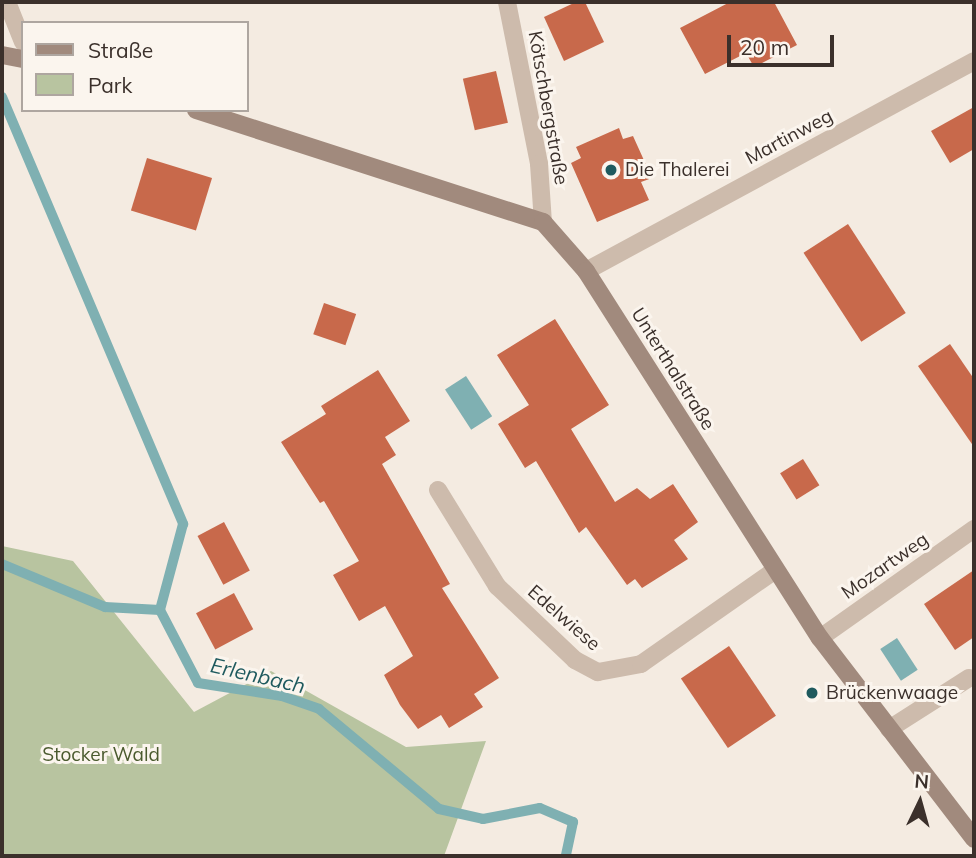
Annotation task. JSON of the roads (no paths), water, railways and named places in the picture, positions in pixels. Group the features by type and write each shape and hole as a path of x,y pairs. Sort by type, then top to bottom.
{"street":[{"path":"6,2 21,37"},
{"name":"Kötschbergstraße","path":"507,2 539,164 543,222"},
{"name":"Martinweg","path":"586,271 974,61"},
{"path":"202,112 543,222"},
{"name":"Unterthalstraße","path":"543,222 586,271 820,638 974,839"},
{"name":"Edelwiese","path":"438,490 496,586 575,660 598,672 641,664 775,570"},
{"name":"Mozartweg","path":"820,638 974,529"},
{"path":"889,729 969,678"}],"water":[{"path":"466,376 492,416 471,430 445,390"},
{"path":"897,638 918,670 901,681 880,649"}],"waterway":[{"name":"Erlenbach","path":"2,97 183,524 160,610 198,683 282,696 319,709 439,809 483,819 540,808 573,822 566,856"},
{"path":"2,564 105,607 160,610"}],"place":[{"name":"Die Thalerei","path":"611,170"},
{"name":"Brückenwaage","path":"812,693"}],"park label":[{"name":"Stocker Wald","path":"101,755"}]}
